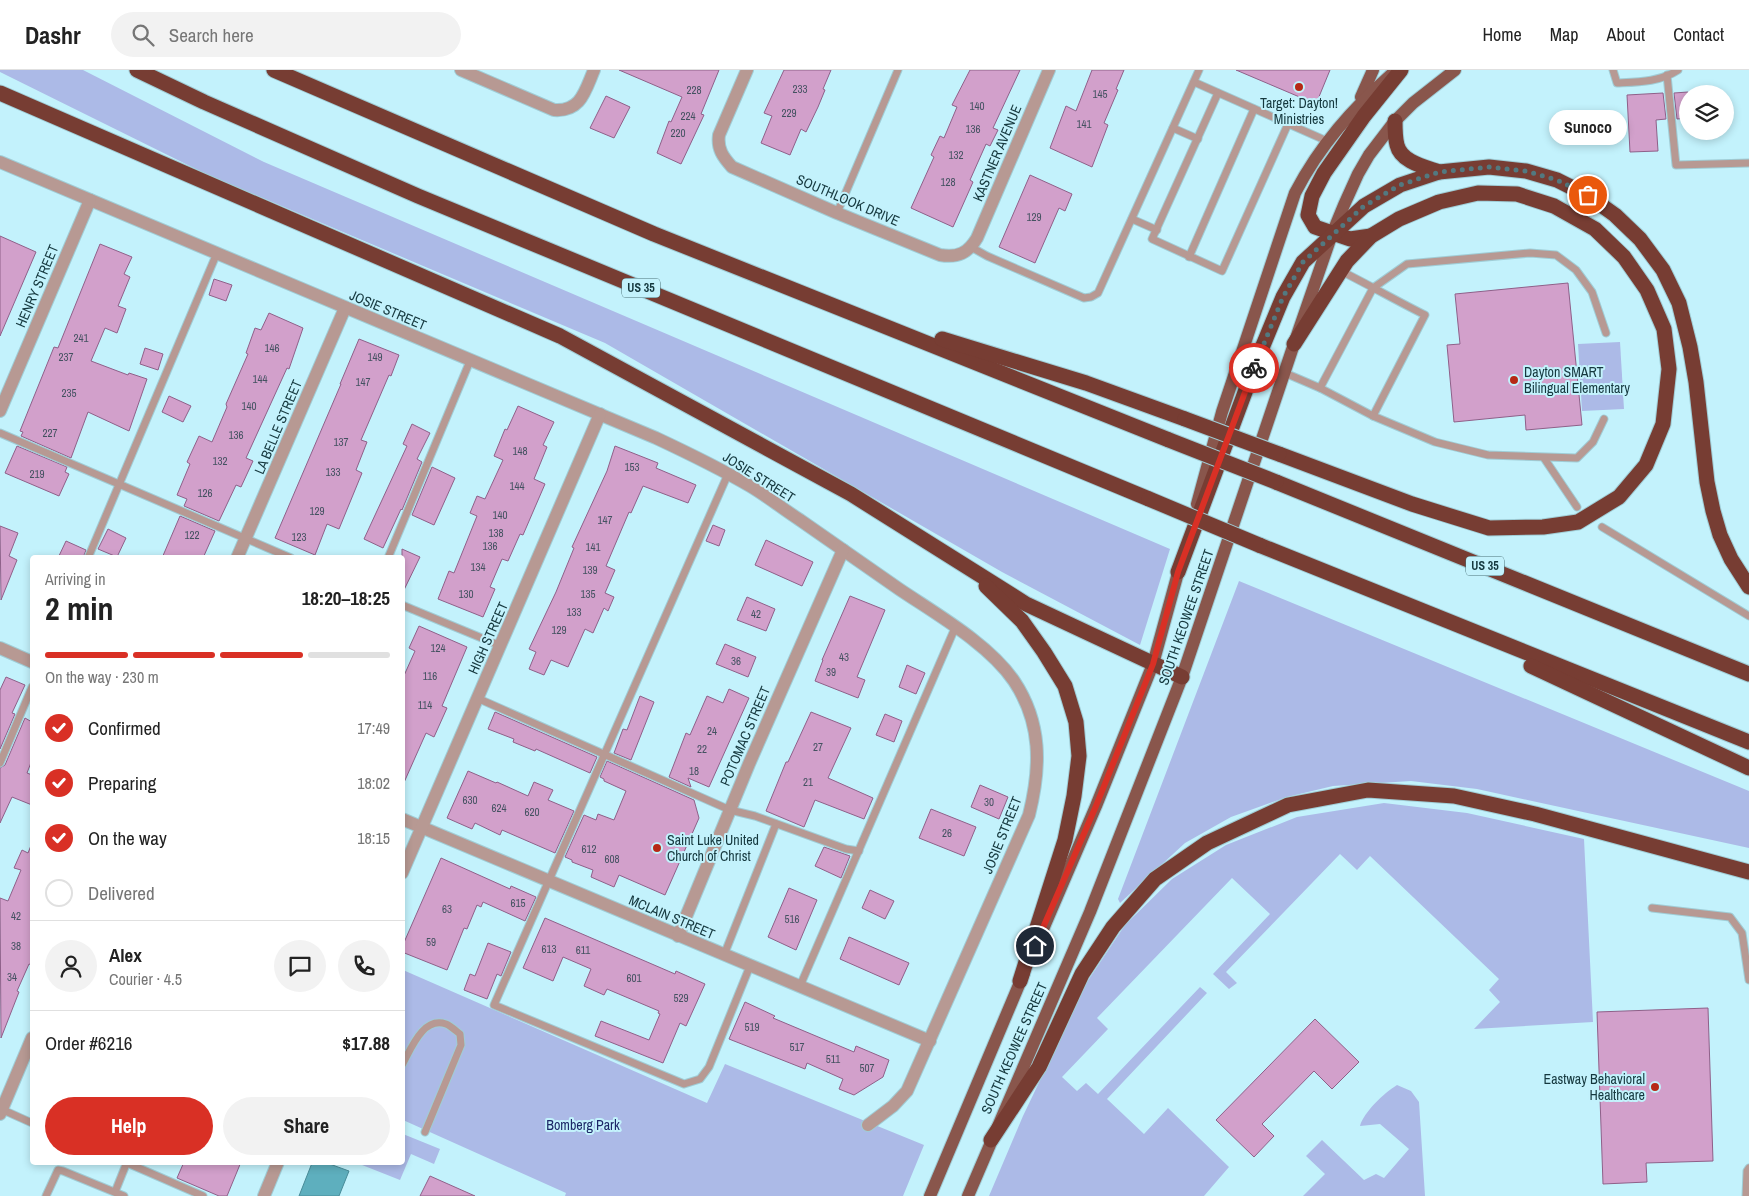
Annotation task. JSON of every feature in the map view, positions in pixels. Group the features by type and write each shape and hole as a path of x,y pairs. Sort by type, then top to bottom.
{"highway":[{"name":"US 35","path":"137,70 204,102 427,199 1385,597 1749,742"},
{"name":"US 35","path":"274,70 654,234 1276,482 1749,674"},
{"path":"1371,236 1350,239 1332,234 1315,227 1308,215 1312,196 1324,173 1364,116 1401,70"},
{"path":"0,93 560,336 851,494 1026,604 1182,678"},
{"path":"1395,121 1397,147 1405,157 1414,164 1439,172"},
{"path":"1178,572 1257,360 1283,297 1303,262 1364,206 1400,185 1439,172 1489,167 1526,171 1557,180 1588,195 1615,215 1640,239 1663,270 1679,302 1690,347 1696,382 1707,482 1713,511 1720,535 1749,587"},
{"path":"848,311 1086,383 1412,504 1489,528 1543,527 1578,522 1619,497 1646,465 1663,424 1669,369 1664,330 1647,290 1624,256 1595,229 1554,206 1517,194 1478,193 1439,202 1399,219 1371,236 1348,261 1294,344"},
{"path":"963,565 1022,621 1066,686 1076,722 1080,756 1065,840 1020,981"},
{"path":"1385,597 1749,768"},
{"path":"991,1140 1039,1067 1082,974 1113,927 1155,879 1207,843 1288,804 1368,790 1454,796 1534,814 1749,872"}],"main road":[{"path":"1356,108 1373,70"},
{"name":"SOUTH KEOWEE STREET","path":"930,1196 1096,806 1153,664 1222,412 1295,193 1310,165 1327,141 1369,94 1396,70"},
{"name":"SOUTH KEOWEE STREET","path":"968,1196 1090,912 1182,678 1332,234 1358,174 1369,155 1395,121 1413,103 1455,70"}],"street":[{"path":"461,70 554,110 568,109 576,105 582,97 594,70"},
{"name":"SOUTHLOOK DRIVE","path":"747,70 718,141 722,156 732,167 940,255 956,256 971,247"},
{"name":"KASTNER AVENUE","path":"971,247 981,229 1049,70"},
{"name":"JOSIE STREET","path":"0,162 600,414 656,438 728,474 752,487 956,628 983,648 1004,668 1028,707 1035,728 1038,754 1036,791 1029,815 907,1091 893,1106 868,1125"},
{"name":"HENRY STREET","path":"0,411 90,200"},
{"name":"LA BELLE STREET","path":"238,555 345,308"},
{"name":"HIGH STREET","path":"405,866 600,414"},
{"name":"POTOMAC STREET","path":"678,936 730,810 843,550"},
{"path":"0,648 30,661"},
{"name":"MCLAIN STREET","path":"405,820 930,1041"},
{"path":"1,1111 30,1043"},
{"path":"264,1196 277,1165"}],"lane":[{"path":"837,212 898,70"},
{"path":"971,247 987,256 1084,298 1092,297 1100,289 1199,70"},
{"path":"1613,70 1617,83 1648,81 1678,70"},
{"path":"1667,75 1676,165 1749,163"},
{"path":"1194,82 1327,141"},
{"path":"1218,93 1152,239 1190,257 1222,271 1288,124"},
{"path":"1190,257 1254,109"},
{"path":"1173,128 1198,139"},
{"path":"1132,219 1157,230"},
{"path":"89,555 217,253"},
{"path":"1320,388 1373,288 1407,264 1530,253 1556,255 1576,270 1592,292 1606,333"},
{"path":"1341,271 1425,315 1373,416"},
{"path":"389,555 470,361"},
{"path":"1284,373 1320,388 1373,416 1435,442 1488,454 1577,458 1593,442 1604,418"},
{"path":"0,433 284,555"},
{"path":"1544,458 1577,506"},
{"path":"728,474 494,1005 684,1084 700,1079 708,1067 750,966"},
{"path":"1602,527 1749,616"},
{"path":"405,606 501,646"},
{"path":"800,986 956,628"},
{"path":"0,763 30,692"},
{"path":"478,698 730,810 776,824 846,850 859,851"},
{"path":"724,955 776,824"},
{"path":"1652,908 1730,917 1742,933 1749,980"},
{"path":"405,1060 421,1032 434,1023 447,1024 460,1034 461,1045 425,1132"},
{"path":"1,1111 30,1122"},
{"path":"115,1192 125,1165"},
{"path":"131,1165 203,1196"},
{"path":"1746,1196 1747,1171 1749,1168"},
{"path":"46,1196 58,1170 124,1196"}],"green space":[{"path":"0,70 83,70 264,162 1170,549 1140,645 1002,572 605,343 206,174 0,72"},
{"path":"1620,342 1624,409 1582,411 1578,344"},
{"path":"1239,581 1749,791 1749,848 1477,789 1411,781 1333,786 1287,797 1231,817 1185,843 1120,903 1118,899"},
{"path":"1384,803 1467,813 1584,839 1593,1022 1474,1029 1500,1002 1489,990 1499,979 1370,856 1357,870 1340,854 1226,972 1237,983 1229,989 1213,974 1270,914 1232,878 1097,1018 1108,1029 1062,1077 1077,1091 1086,1083 1098,1094 1200,987 1207,993 1107,1099 1144,1134 1168,1108 1229,1167 1204,1196 989,1196 1023,1116 1087,982 1125,925 1172,879 1226,845 1297,817"},
{"name":"Bomberg Park","path":"405,971 707,1103 725,1064 924,1145 903,1196 565,1196 566,1193 405,1121"},
{"path":"1397,1085 1411,1091 1419,1102 1425,1196 1303,1196 1325,1174 1306,1156 1322,1140 1364,1180 1376,1174 1384,1178 1409,1149 1380,1124 1360,1126 1375,1103"},
{"path":"405,1135 440,1149 434,1164 411,1154 400,1180 362,1165 405,1165"}],"shaded area":[{"path":"311,1165 332,1165 349,1171 339,1196 299,1196"}],"building":[{"path":"619,70 719,70 701,114 704,115 681,164 657,153 669,121 671,122 682,97"},
{"path":"784,70 831,70 823,89 825,90 806,132 801,129 790,155 761,143 772,116 764,113"},
{"path":"970,70 1020,70 993,128 998,130 990,146 986,144 970,180 973,182 953,227 911,208 934,157 931,155 940,136 944,138 957,107 952,105"},
{"path":"1092,70 1124,70 1104,123 1108,125 1092,167 1050,148 1066,106 1076,111"},
{"name":"Target: Dayton! Ministries","path":"1236,70 1330,70 1316,104"},
{"path":"1663,93 1666,119 1656,120 1658,151 1630,152 1627,95"},
{"path":"1674,93 1679,93 1679,119 1677,119"},
{"path":"606,96 630,107 614,138 590,128"},
{"path":"1030,175 1072,194 1065,211 1059,208 1035,263 999,247"},
{"path":"0,236 36,252 0,336"},
{"path":"100,244 132,257 124,274 130,277 118,306 126,309 117,333 105,328 91,361 128,375 129,373 147,379 129,431 88,412 71,458 21,436 23,432 20,431 54,347 58,348"},
{"path":"214,279 232,285 226,301 209,295"},
{"name":"Dayton SMART Bilingual Elementary","path":"1568,283 1582,425 1526,430 1525,415 1454,422 1447,345 1460,344 1455,294"},
{"path":"269,313 303,328 289,369 287,368 246,458 253,461 241,487 236,485 219,521 184,506 187,499 177,495 190,464 187,462 199,436 212,442 248,354 246,353 255,328 261,330"},
{"path":"359,339 399,355 361,440 367,442 356,470 362,473 339,529 327,524 315,555 275,538"},
{"path":"145,348 163,354 158,370 140,364"},
{"path":"169,396 191,406 183,422 162,412"},
{"path":"518,406 554,422 543,445 547,447 534,479 545,484 523,535 520,534 508,561 502,559 490,587 495,589 483,617 438,599 449,571 454,573 477,516 470,513 477,496 485,499 503,460 494,456 505,429 507,430"},
{"path":"412,424 430,433 417,459 422,462 402,510 383,548 364,539 407,446 403,444"},
{"path":"17,446 67,467 65,472 69,474 59,496 5,473"},
{"path":"615,446 658,463 656,468 696,485 688,503 643,486 631,513 629,512 606,566 615,570 605,593 614,597 608,611 604,608 593,633 585,629 568,667 551,660 544,675 529,669 536,652 529,649 556,592 574,548 572,547 607,471"},
{"path":"432,467 455,478 434,525 412,515"},
{"path":"180,516 215,531 204,555 163,555"},
{"path":"713,525 725,530 719,546 706,541"},
{"path":"0,526 18,533 9,556 17,560 1,600"},
{"path":"108,529 126,538 118,555 112,555 98,549"},
{"path":"766,540 813,562 802,586 755,565"},
{"path":"66,541 86,550 84,555 59,555"},
{"path":"402,549 420,557 405,588 405,555 402,555"},
{"path":"850,596 885,610 857,677 865,680 858,698 815,681 822,660"},
{"path":"747,597 775,609 766,631 737,620"},
{"path":"419,626 467,647 442,706 447,708 434,737 426,733 405,780 405,673 415,651 409,648"},
{"path":"725,644 756,657 748,677 716,664"},
{"path":"907,665 925,673 916,694 899,687"},
{"path":"6,677 25,685 12,713 15,714 0,749 0,690"},
{"path":"729,689 749,698 709,787 688,778 691,787 669,777 686,733 690,735 707,696 723,703"},
{"path":"640,696 654,702 631,760 614,753 623,729 627,730"},
{"path":"495,712 597,757 590,773 536,749 535,751 513,742 514,739 488,729"},
{"path":"811,712 851,728 828,778 873,798 864,819 815,800 804,827 766,811 786,762 788,762"},
{"path":"885,714 902,721 894,742 876,735"},
{"path":"25,718 30,721 30,765 27,773 30,774 30,804 12,797 0,823 0,768 5,765"},
{"path":"607,761 694,800 699,818 665,895 619,875 614,887 591,877 593,870 572,862 572,860 565,857 584,815 596,820 598,814 614,820 626,791 604,781 600,777"},
{"path":"468,771 528,796 534,782 553,790 548,800 574,811 555,853 502,830 500,835 475,823 472,829 447,818"},
{"path":"980,785 1008,797 999,819 971,807"},
{"path":"931,809 976,827 964,856 919,838"},
{"path":"824,847 850,856 841,878 815,866"},
{"path":"30,848 30,964 17,991 19,992 1,1038 0,898 8,901 21,870 14,868 22,850 28,853"},
{"path":"441,858 510,889 511,886 536,897 525,921 483,902 481,907 477,905 467,929 464,928 447,970 405,953 405,940"},
{"path":"789,888 817,900 796,950 768,937"},
{"path":"870,890 894,901 885,919 862,908"},
{"path":"545,918 675,974 676,971 705,984 686,1026 680,1023 663,1063 595,1036 601,1021 649,1040 660,1014 658,1013 659,1011 607,989 604,995 584,986 591,969 563,957 553,981 523,968"},
{"path":"849,937 909,963 899,985 840,959"},
{"path":"488,943 511,952 501,976 497,974 487,999 464,990 470,974 475,976"},
{"path":"745,1002 775,1016 773,1018 854,1052 856,1046 889,1060 883,1077 854,1095 839,1089 843,1079 807,1063 805,1069 729,1039"},
{"name":"Eastway Behavioral Healthcare","path":"1708,1008 1713,1161 1646,1163 1647,1182 1603,1184 1597,1012"},
{"path":"1315,1019 1359,1062 1332,1089 1314,1071 1262,1124 1274,1136 1254,1157 1216,1120"},
{"path":"183,1165 240,1165 227,1196 219,1196 177,1178"},
{"path":"430,1176 475,1196 420,1196"}],"way so far":[{"path":"1254,368 1283,297 1303,262 1364,206 1400,185 1439,172 1489,167 1526,171 1557,180 1588,195"}],"place":[{"name":"Target: Dayton! Ministries","path":"1299,87"},
{"name":"Sunoco","path":"1588,195"},
{"name":"Dayton SMART Bilingual Elementary","path":"1514,380"},
{"name":"Saint Luke United Church of Christ","path":"657,848"},
{"name":"Eastway Behavioral Healthcare","path":"1655,1087"}],"route":[{"path":"1035,946 1096,806 1153,664 1178,572 1254,368"}]}
